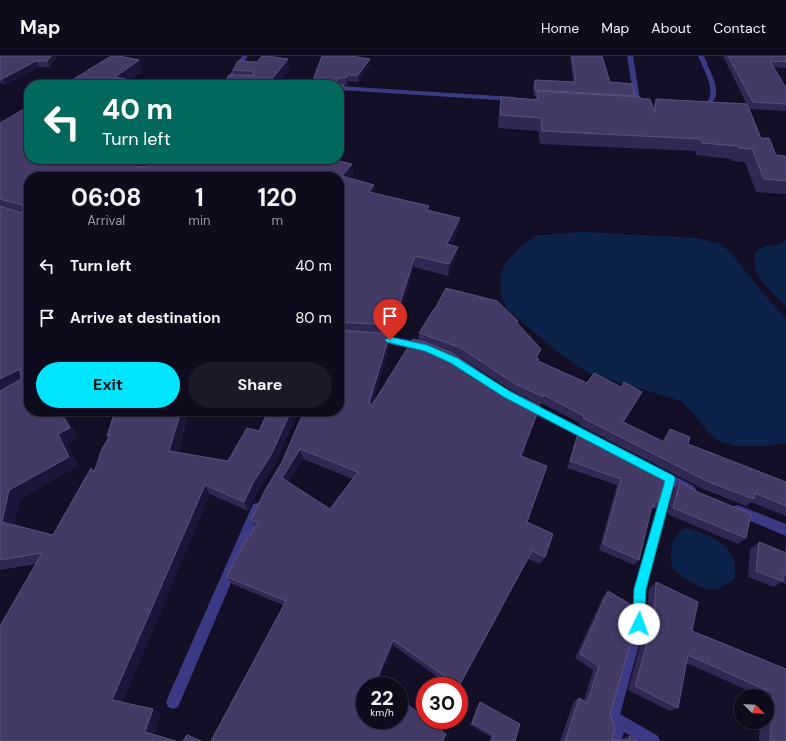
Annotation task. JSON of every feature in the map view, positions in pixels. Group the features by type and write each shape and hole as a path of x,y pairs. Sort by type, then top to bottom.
{"street":[{"path":"231,80 245,56"},
{"path":"630,56 638,106"},
{"path":"693,109 705,106 711,102 714,94 713,86 700,56"},
{"path":"344,88 520,99"},
{"path":"630,106 646,106"},
{"path":"368,339 390,340 434,352"},
{"path":"521,402 601,443"},
{"path":"643,465 698,494"},
{"path":"653,741 612,717 639,624 640,589 670,479"},
{"path":"173,702 262,496"},
{"path":"727,506 786,530"},
{"path":"614,741 620,722"}],"water":[{"path":"585,232 697,238 720,244 731,253 786,319 786,443 767,446 736,446 719,441 706,430 695,415 681,401 588,373 555,350 506,308 501,294 500,278 505,264 518,249 537,235"},
{"path":"786,240 786,306 764,284 757,273 755,269 755,253 763,247 783,243"},
{"path":"685,528 705,534 723,544 734,560 734,580 716,589 704,588 692,583 672,568 672,545 676,536"}],"building":[{"path":"0,56 51,56 47,61 36,61 0,79"},
{"path":"111,56 139,60 115,77 130,80 72,80"},
{"path":"262,56 288,59 271,80 226,80 229,75 254,75 254,73 250,71 233,70 238,61 257,62"},
{"path":"322,56 351,56 370,59 358,75 347,75 346,78 337,78 337,80 313,80"},
{"path":"572,56 602,56 610,82 632,84 635,96 535,90 535,80 576,82"},
{"path":"728,56 786,56 786,62 770,61 786,88 786,104 753,102"},
{"path":"537,91 640,97 641,99 650,99 655,113 656,99 747,104 761,138 769,138 776,155 785,156 786,181 764,179 752,149 739,148 738,146 702,143 701,139 542,131 541,118 500,115 501,97 538,100"},
{"path":"24,109 24,164 134,164 134,166 145,167 148,164 344,164 344,162 352,164 344,174 344,172 24,172 24,416 63,416 70,428 58,434 69,457 9,490 2,522 53,535 91,468 94,472 102,449 111,434 107,436 113,416 180,416 169,451 228,461 247,428 259,431 266,416 289,416 271,455 253,483 244,502 205,485 112,700 153,709 145,732 176,741 0,741 0,626 42,553 0,560 0,391 21,379 20,369 0,379 0,206 21,213 23,211 23,205 0,199 0,123"},
{"path":"344,177 374,185 369,192 429,206 427,210 460,218 447,244 458,247 449,264 415,256 393,325 344,322"},
{"path":"446,288 497,301 518,321 517,323 541,349 536,358 539,359 538,361 587,383 594,373 621,387 624,382 642,392 623,422 664,442 670,429 690,437 688,444 786,482 786,506 755,493 754,499 709,482 583,418 584,416 544,395 543,397 514,383 459,347 419,333 435,309"},
{"path":"344,330 390,334 369,403 372,405 413,339 425,342 452,353 505,389 540,406 521,456 547,466 527,522 553,534 545,557 532,551 464,677 446,677 393,640 378,677 356,677 356,729 408,729 408,705 416,711 416,729 439,729 446,734 443,741 211,741 286,601 227,577 234,561 257,523 251,520 264,492 282,462 302,416 344,416","holes":["300,449 358,472 330,509 282,478"]},
{"path":"579,431 667,477 660,503 655,501 654,507 652,506 639,560 603,544 621,479 570,461"},
{"path":"680,482 700,493 751,514 746,538 673,508"},
{"path":"759,542 786,553 786,575 783,574 783,581 756,571"},
{"path":"656,582 698,602 692,631 786,669 786,741 770,741 771,729 774,729 774,689 764,689 688,655 678,708 635,686 654,618"},
{"path":"608,591 638,609 638,618 610,714 613,721 612,725 615,727 612,740 628,740 630,736 638,741 565,741 579,698 587,703 599,666 580,654"},
{"path":"480,702 520,724 515,741 491,741 494,735 472,723"},
{"path":"187,735 201,741 183,741"}],"route":[{"path":"390,340 427,349 454,360 507,395 670,479 640,589 639,624"}]}
